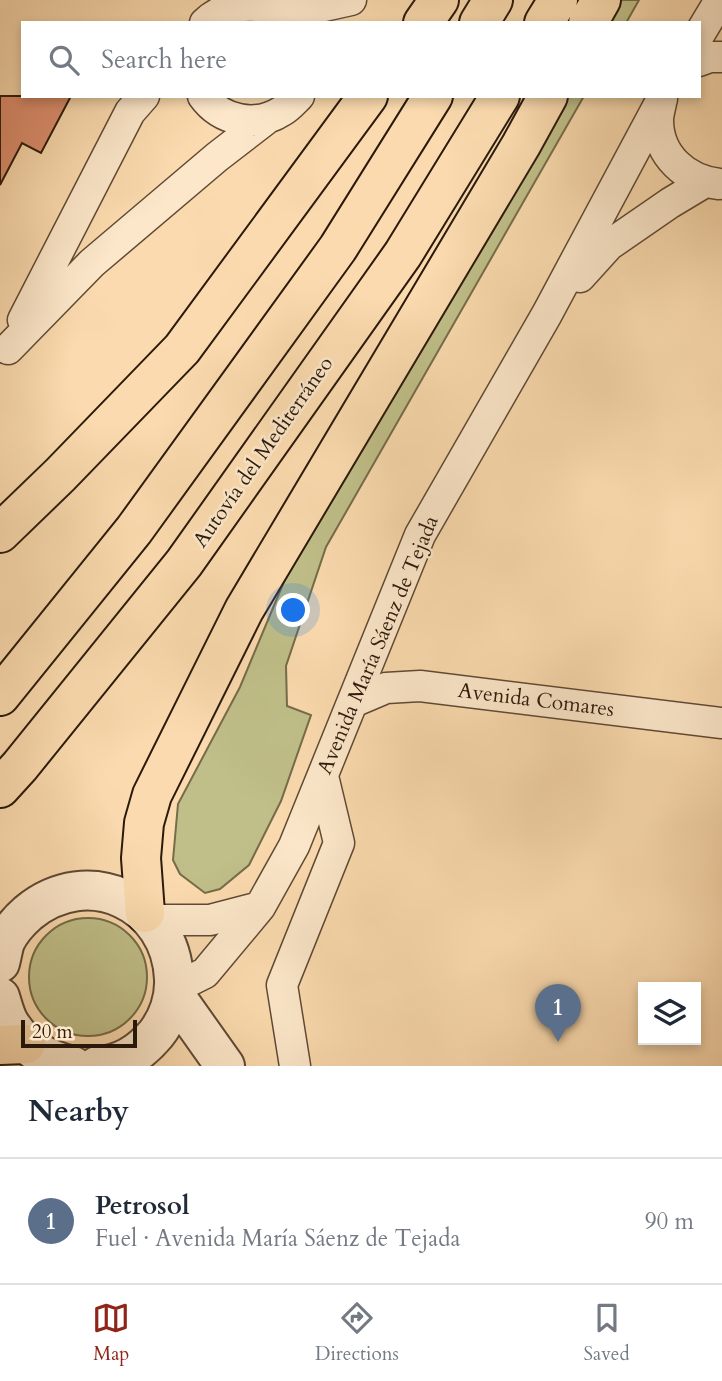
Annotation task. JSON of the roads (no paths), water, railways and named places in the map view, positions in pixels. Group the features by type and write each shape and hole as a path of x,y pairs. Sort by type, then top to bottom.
{"highway":[{"path":"424,21 439,0"},
{"path":"480,21 493,0"},
{"path":"545,21 558,0"},
{"path":"589,21 601,0"},
{"path":"0,533 182,349 367,98"},
{"path":"0,696 134,530 338,248 432,98"},
{"name":"Autovía del Mediterráneo","path":"10,777 184,563 403,254 499,98"},
{"path":"149,916 141,858 144,823 152,795 244,610 547,98"}],"street":[{"path":"207,21 225,7 243,2 262,3 288,16 351,0"},
{"path":"340,21 351,0"},
{"path":"701,32 720,0"},
{"path":"701,60 722,57"},
{"path":"4,355 130,112 142,98"},
{"path":"204,98 225,116 245,121 265,120"},
{"path":"4,355 92,263 226,150 265,120 284,111 297,98"},
{"path":"663,98 658,120 662,142 673,161 688,174 713,183"},
{"name":"Avenida María Sáenz de Tejada","path":"174,991 205,973 260,907 294,846 420,535 547,314 663,98"},
{"name":"Avenida María Sáenz de Tejada","path":"547,314 609,245 670,203 713,183"},
{"name":"Avenida Comares","path":"353,702 386,688 420,686 722,723"},
{"path":"295,1066 282,985 339,843 323,776"},
{"path":"0,963 10,910 67,892 95,891 122,898 149,916 166,940 174,964 174,991 169,1012 149,1043 135,1054 110,1065"},
{"path":"149,916 210,920 260,907"},
{"path":"174,991 225,1066"},
{"path":"0,998 13,1044 50,1060 73,1066"}],"place":[{"name":"Petrosol","path":"558,1042"}]}
